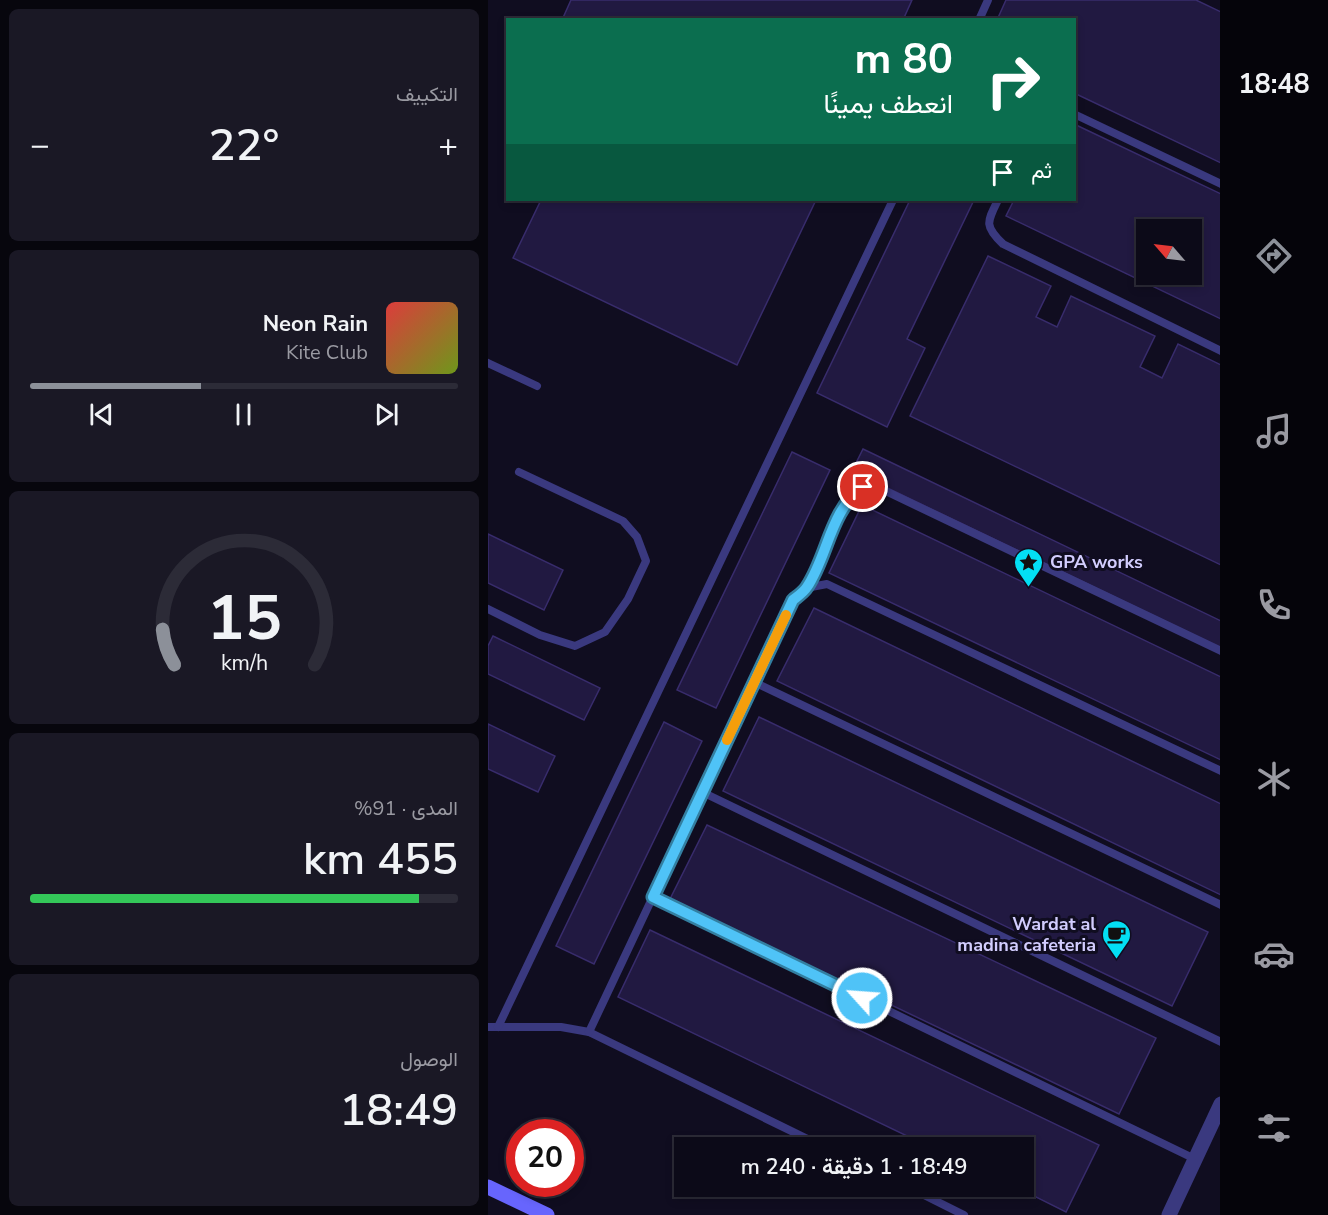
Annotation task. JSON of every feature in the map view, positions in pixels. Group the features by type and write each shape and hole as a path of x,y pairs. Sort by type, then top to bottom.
{"main road":[{"path":"488,1187 547,1215"}],"street":[{"path":"1169,1215 1220,1104"}],"lane":[{"path":"980,18 988,0"},
{"path":"1076,115 1220,184"},
{"path":"497,1027 893,201"},
{"path":"998,201 988,220 990,232 1003,244 1220,351"},
{"path":"488,363 537,386"},
{"path":"488,609 540,635 575,646 605,632 628,599 646,561 637,537 623,521 519,472"},
{"path":"590,1032 793,600 806,588 851,495 863,487 875,486 1220,651"},
{"path":"806,588 827,584 1220,771"},
{"path":"754,682 1220,905"},
{"path":"702,792 1220,1042"},
{"path":"653,897 1195,1160"},
{"path":"488,1027 561,1028 590,1032 804,1137"},
{"path":"928,1197 964,1215"}],"building":[{"path":"571,0 912,0 904,18 563,18"},
{"path":"1006,0 1196,0 1221,12 1221,163 1076,94 1076,18 998,18"},
{"path":"1076,125 1221,194 1221,319 1150,285 1202,285 1202,219 1136,219 1136,278 1006,216 1014,201 1076,201"},
{"path":"541,201 816,201 737,365 513,258"},
{"path":"910,201 974,201 907,339 925,348 887,427 817,393"},
{"path":"988,256 1051,286 1036,317 1057,327 1071,296 1155,336 1140,367 1162,378 1178,344 1221,365 1221,565 910,416"},
{"path":"863,449 1221,621 1221,648 852,471"},
{"path":"792,452 830,470 716,708 677,690"},
{"path":"862,505 1221,677 1221,760 829,573"},
{"path":"488,534 563,570 544,610 488,583"},
{"path":"814,608 1221,804 1221,895 777,681"},
{"path":"493,636 600,688 584,720 488,674 488,646"},
{"path":"759,717 1208,932 1172,1006 723,791"},
{"path":"664,722 702,741 594,964 556,946"},
{"path":"488,724 555,756 538,792 488,769"},
{"path":"707,825 1156,1038 1119,1114 670,899"},
{"path":"650,930 1099,1145 1066,1212 1034,1196 1034,1137 909,1137 618,997"}],"slow traffic":[{"path":"727,740 786,615"}],"place":[{"name":"GPA works","path":"1029,588"},
{"name":"Wardat al madina cafeteria","path":"1117,960"}],"route":[{"path":"862,998 653,897 793,600 806,588 851,495 863,487"}]}
